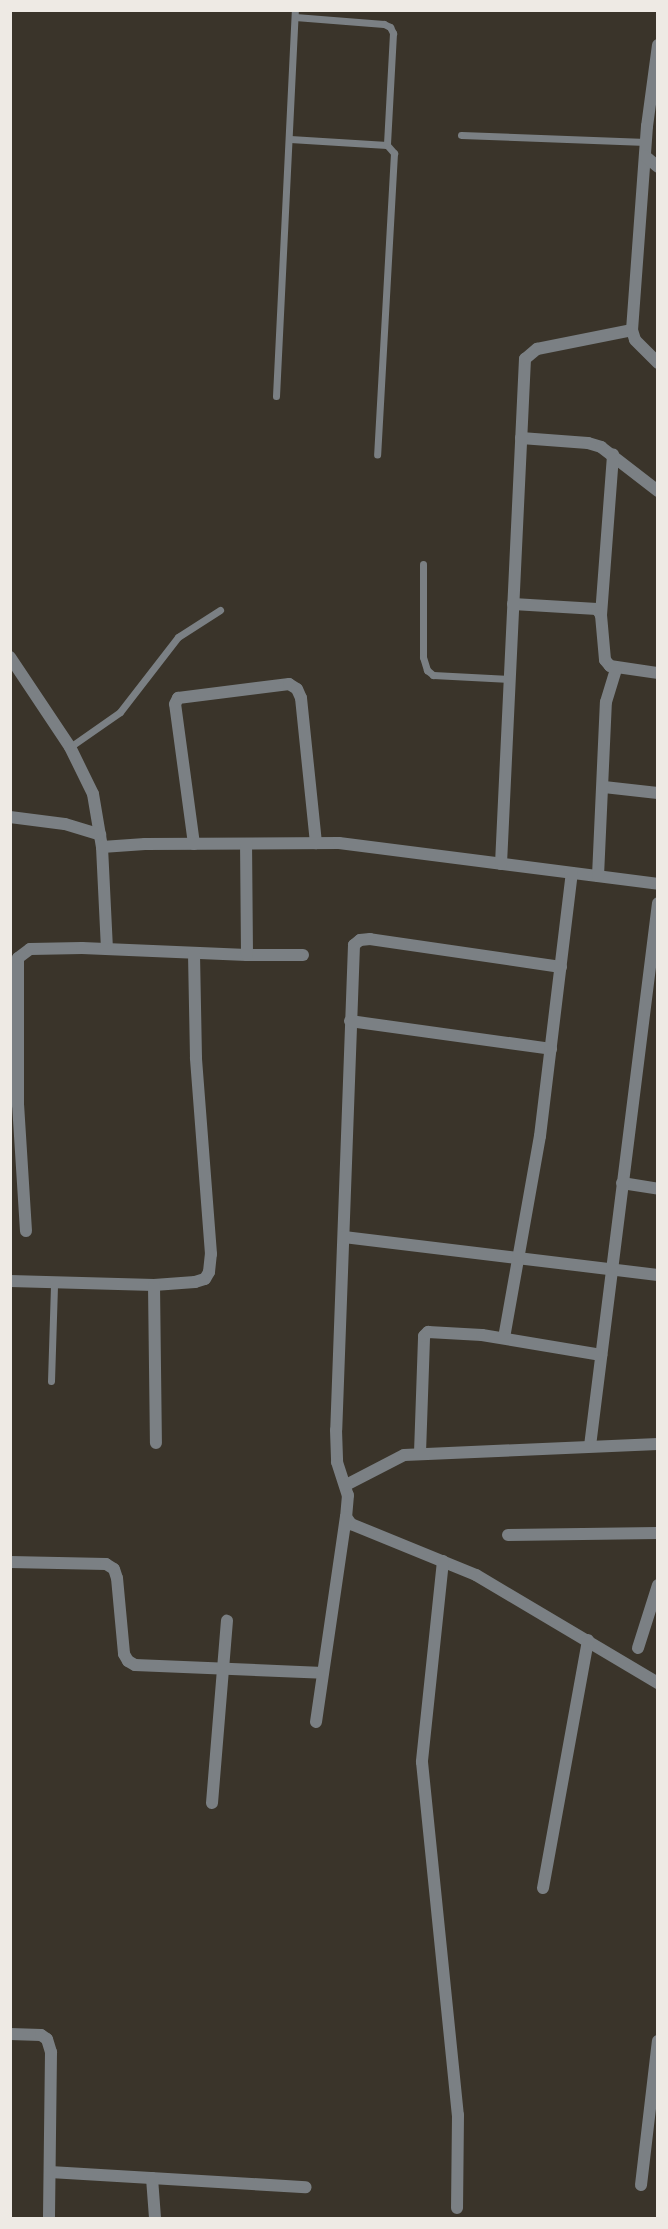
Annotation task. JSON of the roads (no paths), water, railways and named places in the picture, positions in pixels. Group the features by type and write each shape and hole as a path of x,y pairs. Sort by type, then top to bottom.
{"street":[{"path":"657,45 646,142 632,330 635,340 657,363"},
{"path":"645,156 657,167"},
{"path":"501,864 525,359 537,349 632,330"},
{"path":"521,438 588,443 613,454 657,491"},
{"path":"613,454 601,615 605,660 616,669 657,673"},
{"path":"513,604 589,607 597,609 601,615"},
{"path":"10,657 70,747 93,794 101,841 107,949"},
{"path":"598,876 604,787 606,702 616,669"},
{"path":"194,844 175,704 178,698 290,684 297,689 301,698 316,843"},
{"path":"604,787 657,793"},
{"path":"10,816 65,824 101,841 194,844 339,843 657,884"},
{"path":"246,844 247,955"},
{"path":"504,1338 540,1136 573,873"},
{"path":"590,1446 610,1269 657,903"},
{"path":"316,1722 346,1515 347,1490 337,1462 336,1430 354,945 360,940 370,939 561,967"},
{"path":"26,1231 18,1105 17,952 30,949 107,949 194,954 303,956"},
{"path":"10,1281 154,1285 195,1282 205,1279 209,1272 211,1254 196,1058 194,954"},
{"path":"350,1021 551,1049"},
{"path":"622,1183 657,1189"},
{"path":"344,1238 657,1275"},
{"path":"154,1285 156,1443"},
{"path":"420,1453 424,1336 428,1332 504,1338 601,1355"},
{"path":"347,1490 404,1455 657,1444"},
{"path":"346,1515 351,1524 476,1575 657,1683"},
{"path":"508,1535 657,1533"},
{"path":"443,1561 422,1762 458,2115 457,2208"},
{"path":"10,1562 106,1564 114,1569 117,1578 124,1654 128,1661 135,1665 323,1673"},
{"path":"638,1648 652,1625 657,1585"},
{"path":"212,1803 227,1621"},
{"path":"543,1888 588,1640"},
{"path":"10,2034 41,2035 49,2045 49,2218"},
{"path":"641,2185 657,2041"},
{"path":"50,2172 306,2187"},
{"path":"152,2178 155,2218"}],"lane":[{"path":"276,396 295,14 384,24 390,27 393,33 387,145 394,153 377,455"},
{"path":"461,135 646,142"},
{"path":"290,140 387,145"},
{"path":"423,564 423,657 427,670 433,675 510,679"},
{"path":"70,747 120,712 178,637 220,610"},
{"path":"51,1381 54,1283"}]}
